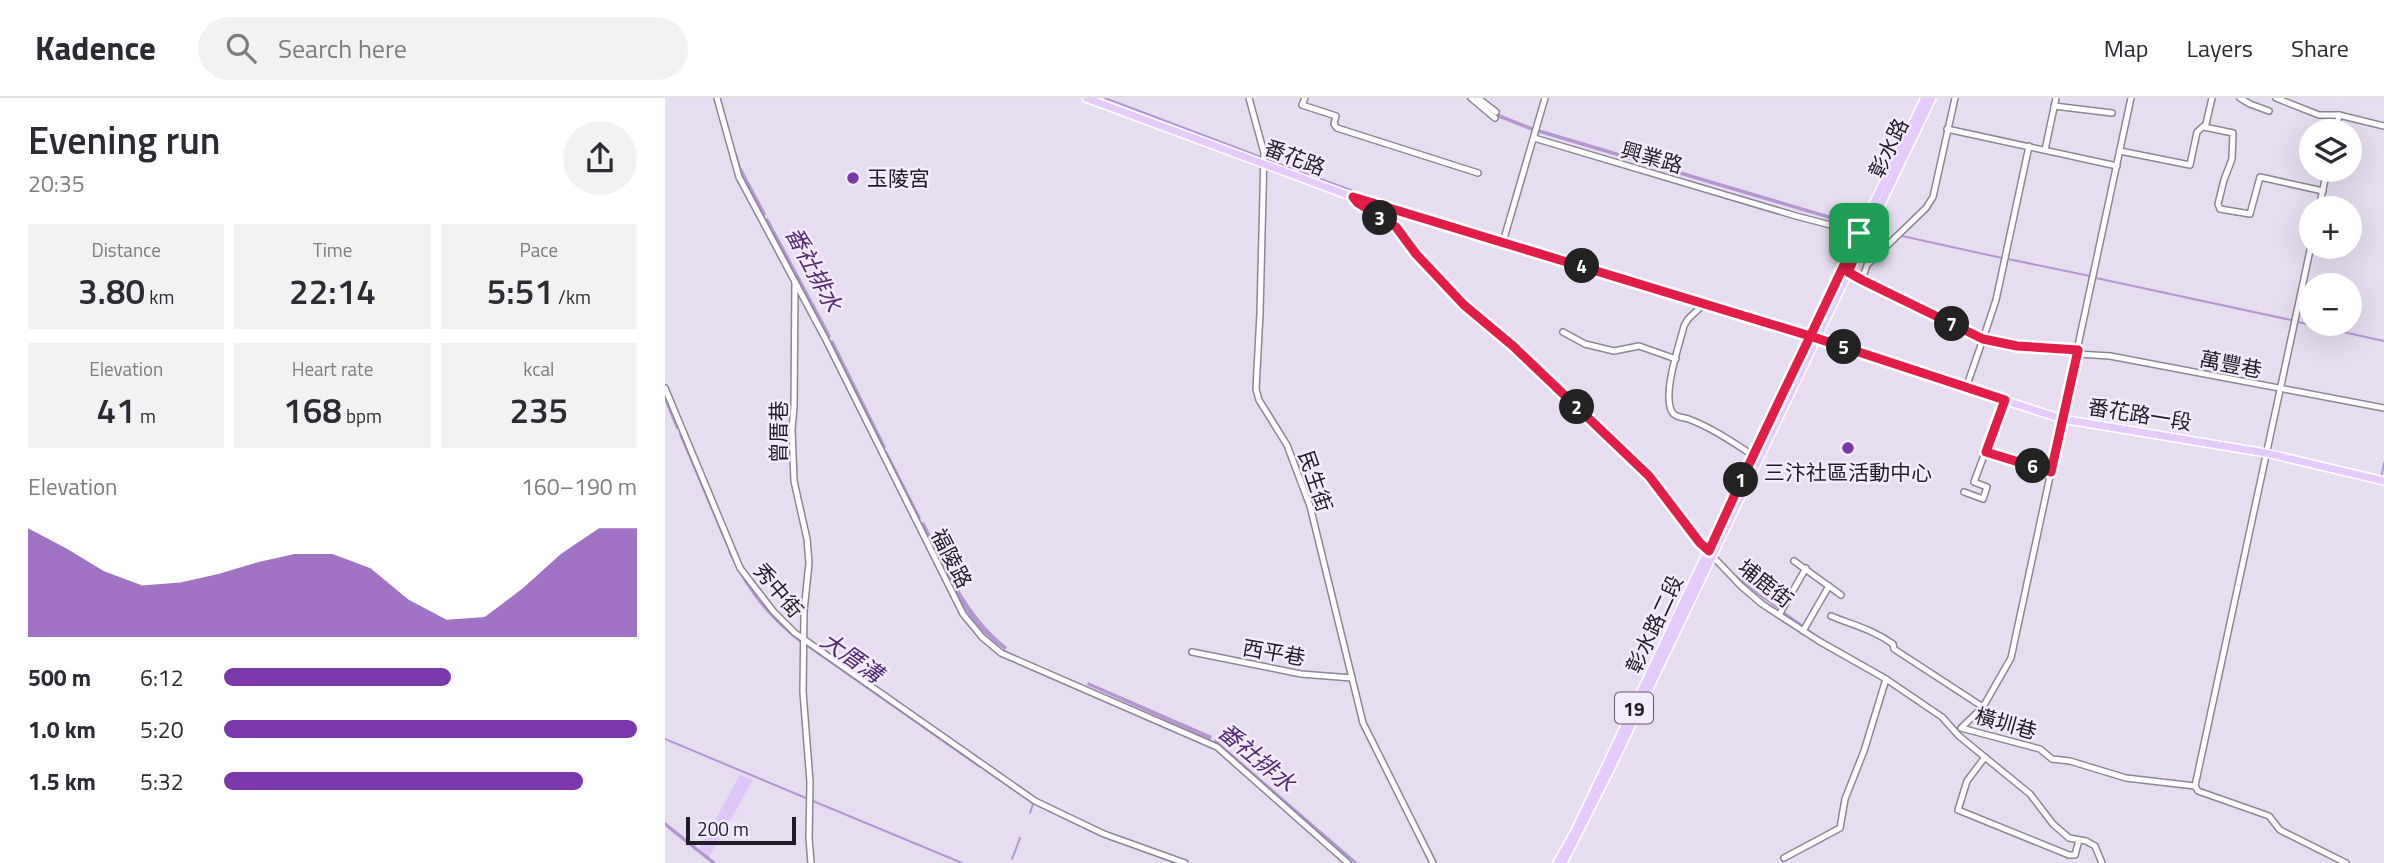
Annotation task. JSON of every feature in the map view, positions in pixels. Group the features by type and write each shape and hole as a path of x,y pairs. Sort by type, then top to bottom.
{"main road":[{"name":"番花路","path":"1086,98 1353,197 1813,337"},
{"name":"彰水路","path":"1710,553 1925,98"},
{"name":"彰水路","path":"1710,553 1753,456 1848,272 1862,233 1932,98"},
{"name":"番花路一段","path":"1813,337 2062,419 2308,461 2384,481"},
{"name":"彰水路二段","path":"1563,863 1710,553"},
{"name":"彰水路二段","path":"1556,863 1608,769"}],"street":[{"name":"福陵路","path":"717,98 739,177 795,281 963,614 974,628 1001,653 1211,743 1347,863"},
{"name":"民生街","path":"1249,98 1263,153 1256,389 1259,400 1287,445 1310,506 1363,723 1433,863"},
{"path":"1305,98 1303,106 1336,117 1333,124 1337,128 1478,173"},
{"path":"1471,98 1495,115 1478,98"},
{"path":"1503,242 1545,98"},
{"path":"1862,280 1867,265 1926,208 1933,197 1955,98"},
{"path":"2045,150 2056,98"},
{"path":"2077,352 2131,98"},
{"path":"2120,150 2190,165 2197,132 2204,127 2212,98"},
{"path":"2240,98 2269,111"},
{"path":"2276,98 2319,114 2339,115 2384,125"},
{"path":"2054,106 2112,113"},
{"path":"2338,119 2339,115"},
{"path":"2204,127 2233,133 2232,159 2218,204 2220,209 2250,214 2260,177 2323,191"},
{"path":"1947,130 2117,166"},
{"name":"興業路","path":"1534,138 1862,233"},
{"path":"1966,388 1996,300 2029,146"},
{"path":"2322,196 2325,182"},
{"name":"埔鹿街","path":"1353,197 1396,227 1416,254 1464,305 1513,346 1649,476 1700,543 1741,586 1803,631 1886,679 1942,717 1959,736 2030,794 2053,824 2069,838 2095,846 2102,863"},
{"path":"2195,786 2308,259"},
{"name":"萬豐巷","path":"1848,272 1983,339 2017,346 2110,356 2384,408"},
{"name":"曾厝巷","path":"795,281 794,481 808,545 803,641"},
{"path":"1705,303 1688,319 1676,359 1668,391 1673,414 1721,434 1753,456"},
{"path":"1563,332 1585,344 1614,351 1639,346 1676,359"},
{"name":"橫圳巷","path":"2077,352 2011,659 1983,707 1961,728 2040,749 2052,759 2070,761 2126,778 2195,786 2198,791 2269,816 2280,830 2346,863"},
{"name":"秀中街","path":"665,388 740,568 773,611 803,641 811,863"},
{"path":"1964,492 1983,499 1987,487 1974,482 2005,400"},
{"path":"1986,452 2051,472"},
{"path":"1794,561 1840,594"},
{"path":"1779,615 1806,568"},
{"path":"1803,631 1829,586"},
{"path":"1831,616 1864,630 1872,630 1893,644 1894,649 1913,663 1983,707"},
{"path":"803,641 1035,801 1104,834 1185,863"},
{"name":"西平巷","path":"1192,652 1300,674 1352,678"},
{"path":"1784,858 1840,828 1845,799 1864,751 1886,679"},
{"path":"1211,743 1214,736"},
{"path":"1985,757 1967,780 1958,810 2069,855 2075,855 2079,840"}],"shaded area":[{"path":"924,522 969,605 1007,647 1005,650 990,639 965,610 920,524"},
{"path":"1088,682 1212,736 1210,740 1087,685"},
{"path":"1215,739 1358,863 1354,863 1214,742"},
{"path":"740,775 753,780 709,857 699,849"}],"waterway":[{"path":"1105,98 1261,157"},
{"path":"1494,114 1532,129 1859,226"},
{"name":"番社排水","path":"735,154 764,214"},
{"path":"1266,159 1351,190 1355,194"},
{"path":"1367,205 1403,228 1431,266 1464,300 1501,330 1542,370"},
{"name":"番社排水","path":"767,220 829,336"},
{"path":"1902,236 2002,258"},
{"path":"2008,259 2090,276"},
{"path":"2096,278 2291,320"},
{"path":"2298,322 2384,341"},
{"name":"番社排水","path":"832,342 884,447"},
{"name":"大厝溝","path":"665,399 677,428"},
{"path":"1597,423 1652,474 1708,545"},
{"name":"大厝溝","path":"680,434 727,545"},
{"name":"番社排水","path":"886,453 919,518"},
{"path":"2382,474 2384,463"},
{"name":"大厝溝","path":"729,551 759,601 801,642"},
{"path":"1732,573 1803,626"},
{"path":"1808,630 1832,646"},
{"name":"大厝溝","path":"806,645 980,767"},
{"path":"665,739 806,798"},
{"name":"大厝溝","path":"985,770 1034,804"},
{"path":"813,801 962,863"},
{"path":"1030,813 1033,804"},
{"name":"大厝溝","path":"1037,805 1099,835 1176,863"},
{"path":"665,824 714,863"},
{"path":"1012,859 1020,838"}],"place":[{"name":"玉陵宮","path":"853,178"},
{"name":"三汴社區活動中心","path":"1848,448"}],"route":[{"path":"1859,233 1843,265 1810,336 1781,398 1737,490 1709,551 1649,476 1513,346 1464,305 1416,254 1396,227 1372,213 1353,197 1743,315 1810,336 2005,400 1986,452 2051,472 2078,350 2017,346 1983,339 1862,280 1848,272 1865,234 1859,233"}]}
